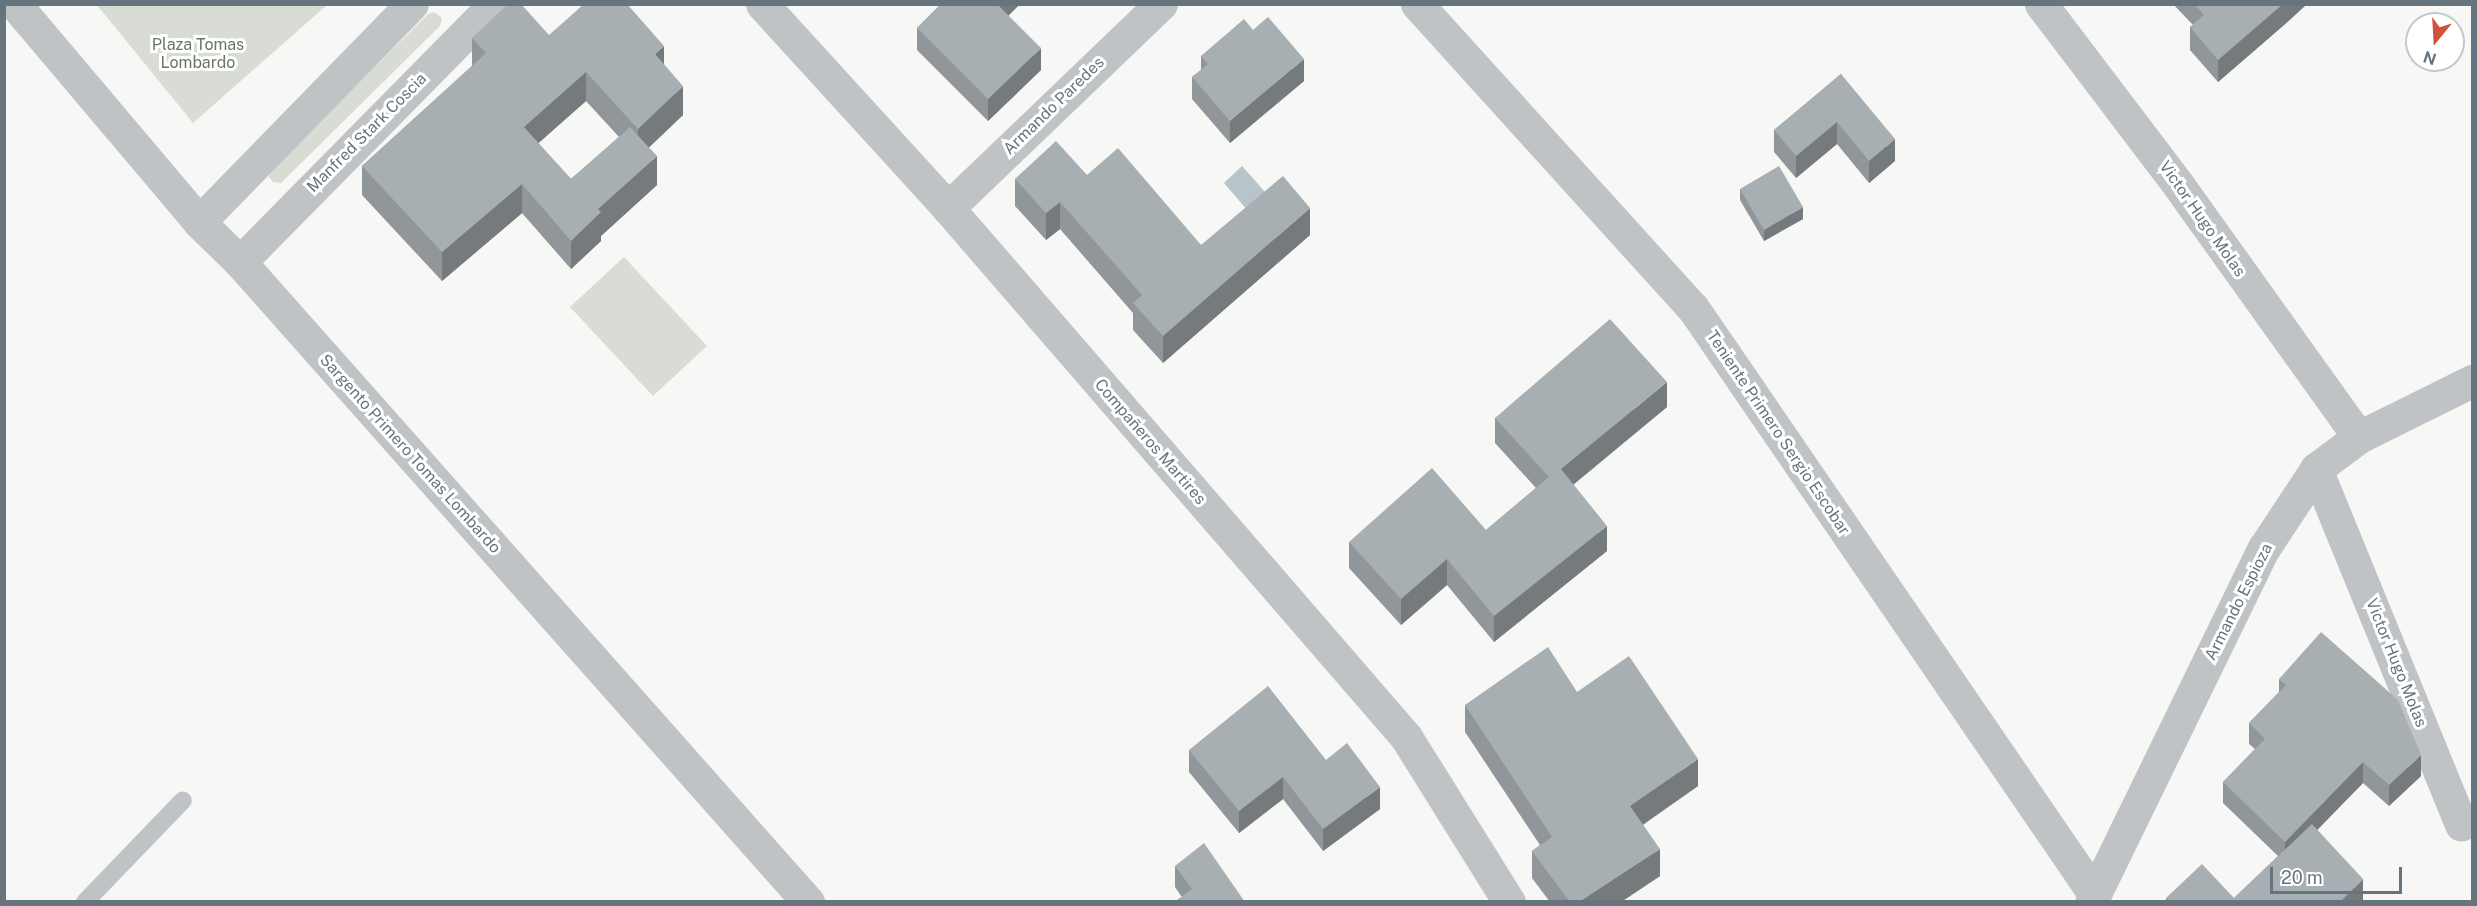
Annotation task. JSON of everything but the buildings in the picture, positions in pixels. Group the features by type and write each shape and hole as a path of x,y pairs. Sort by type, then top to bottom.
{"street":[{"name":"Sargento Primero Tomas Lombardo","path":"15,4 199,222 240,262 808,902"},
{"path":"199,222 412,4"},
{"name":"Compañeros Martires","path":"762,4 948,208 1406,737 1509,902"},
{"name":"Armando Paredes","path":"948,208 1161,4"},
{"name":"Teniente Primero Sergio Escobar","path":"1417,4 1693,308 2093,898"},
{"name":"Victor Hugo Molas","path":"2042,4 2179,186 2359,437"},
{"name":"Manfred Stark Coscia","path":"240,262 491,6"},
{"name":"Armando Espioza","path":"2093,898 2264,548 2316,469 2359,437 2472,381"},
{"name":"Victor Hugo Molas","path":"2316,469 2461,825"}],"lane":[{"path":"85,902 183,800"}],"green space":[{"name":"Plaza Tomas Lombardo","path":"97,5 327,5 193,123"},
{"path":"434,12 442,18 440,26 281,183 273,182 269,177 270,170 428,14"},
{"path":"624,257 707,346 653,396 570,307"}],"shaded area":[{"path":"1242,166 1273,201 1254,218 1224,183"}]}
